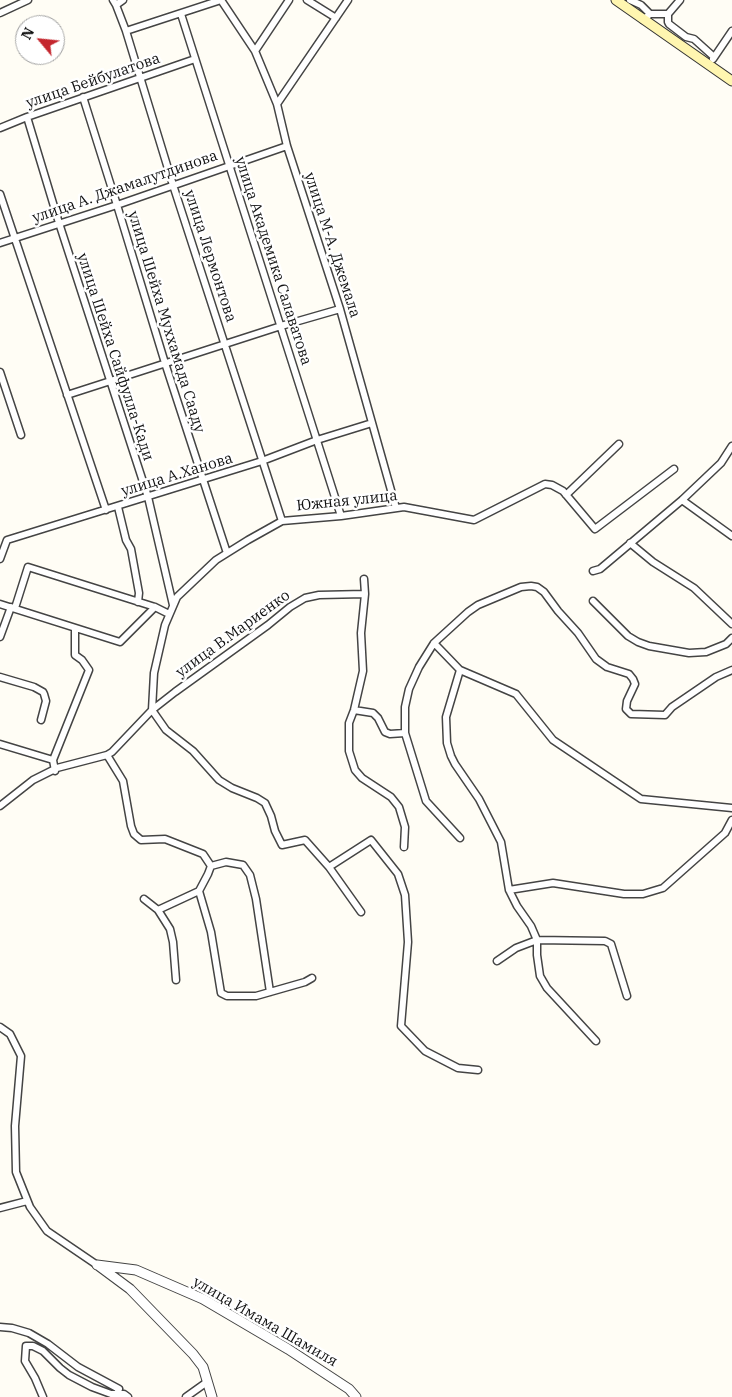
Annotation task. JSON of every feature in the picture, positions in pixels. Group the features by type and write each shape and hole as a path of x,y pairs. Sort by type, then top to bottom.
{"main road":[{"path":"616,0 646,17 708,66 732,82"}],"street":[{"path":"0,13 28,0"},
{"path":"115,3 124,0"},
{"path":"126,31 221,0"},
{"name":"улица М-А. Джемала","path":"221,0 255,51 277,104 287,146 340,309 396,508"},
{"path":"255,51 289,0"},
{"path":"307,0 336,18"},
{"path":"277,104 348,0"},
{"path":"630,0 640,5 646,17 668,14"},
{"path":"680,0 668,14 669,24 686,37 694,40 714,57"},
{"name":"улица Лермонтова","path":"115,3 126,31 224,344 282,521"},
{"name":"улица Академика Салаватова","path":"181,14 341,516"},
{"path":"708,66 732,31"},
{"name":"улица Бейбулатова","path":"0,128 83,97 195,59"},
{"name":"улица Шейха Муххамада Сааду","path":"83,97 165,363 227,553"},
{"name":"улица Шейха Сайфулла-Кади","path":"27,117 59,223 148,497 173,606"},
{"name":"улица А. Джамалутдинова","path":"0,243 287,146"},
{"path":"0,194 106,510"},
{"path":"67,395 281,326 340,309"},
{"path":"0,372 21,435"},
{"name":"улица А.Ханова","path":"0,559 7,540 203,480 372,423"},
{"path":"566,495 619,444"},
{"path":"593,571 600,569 682,500 721,464 732,446"},
{"name":"Южная улица","path":"152,710 154,673 165,625 176,597 216,560 282,521 341,516 404,507 474,520 545,484 552,485 563,491 595,529 674,469"},
{"path":"682,500 732,536"},
{"path":"118,506 126,540 131,549 139,593 138,602"},
{"path":"630,543 653,562 694,588 732,624"},
{"path":"0,637 28,567 155,607 169,614"},
{"path":"364,579 365,594 361,633 363,671 349,723 349,751 355,770 362,778 391,797 399,807 405,827 404,847"},
{"path":"460,838 426,801 405,733 405,707 409,689 434,643 478,605 521,587 537,587 544,592 558,611 578,632 596,658 607,666 629,674 633,679 635,684 627,701 626,709 631,714 665,714 672,707 716,677 732,670"},
{"name":"улица В.Мариенко","path":"107,755 152,710 290,607 305,598 319,595 365,594"},
{"path":"594,601 628,636 649,646 689,653 706,652 726,644 732,638"},
{"path":"0,604 120,642 155,607"},
{"path":"55,770 53,760 89,670 82,660 75,655 76,628"},
{"path":"434,643 460,670 516,694 553,740 641,799 732,808"},
{"path":"460,670 446,717 448,743 455,764 480,799 501,842 509,890 517,906 531,926 537,940 540,976 547,988 596,1041"},
{"path":"0,677 34,687 44,694 46,701 42,720"},
{"path":"152,710 166,730 193,751 219,780 232,788 257,798 265,804 282,845 305,840 329,867 361,912"},
{"path":"354,710 373,713 378,718 385,732 390,734 405,733"},
{"path":"0,744 53,760"},
{"path":"0,806 32,780 55,770 107,755 123,781 134,834 141,840 165,839 202,854 211,866"},
{"path":"509,890 553,883 624,894 644,894 663,888 725,833 732,820"},
{"path":"329,867 371,840 398,874 405,895 408,942 401,1026 425,1051 458,1068 478,1070"},
{"path":"211,866 226,862 243,865 250,875 256,899 270,992"},
{"path":"158,910 199,891 211,866"},
{"path":"199,891 211,932 221,993 226,996 256,996 305,982 312,978"},
{"path":"144,898 158,910 170,929 176,980"},
{"path":"497,961 516,948 537,940 605,941 612,944 627,996"},
{"path":"0,1028 10,1034 21,1056 15,1126 16,1172 30,1207 47,1231 130,1289 193,1354 203,1367 212,1397"},
{"path":"0,1208 27,1201"},
{"name":"улица Имама Шамиля","path":"97,1265 136,1270 203,1299 288,1349 349,1389 356,1397"},
{"path":"0,1327 29,1333 48,1344 78,1367 119,1389 117,1394"},
{"path":"43,1397 25,1361 26,1346 33,1346 43,1351 60,1368 84,1383 111,1394 124,1394 128,1397"},
{"path":"186,1397 207,1382"}]}
